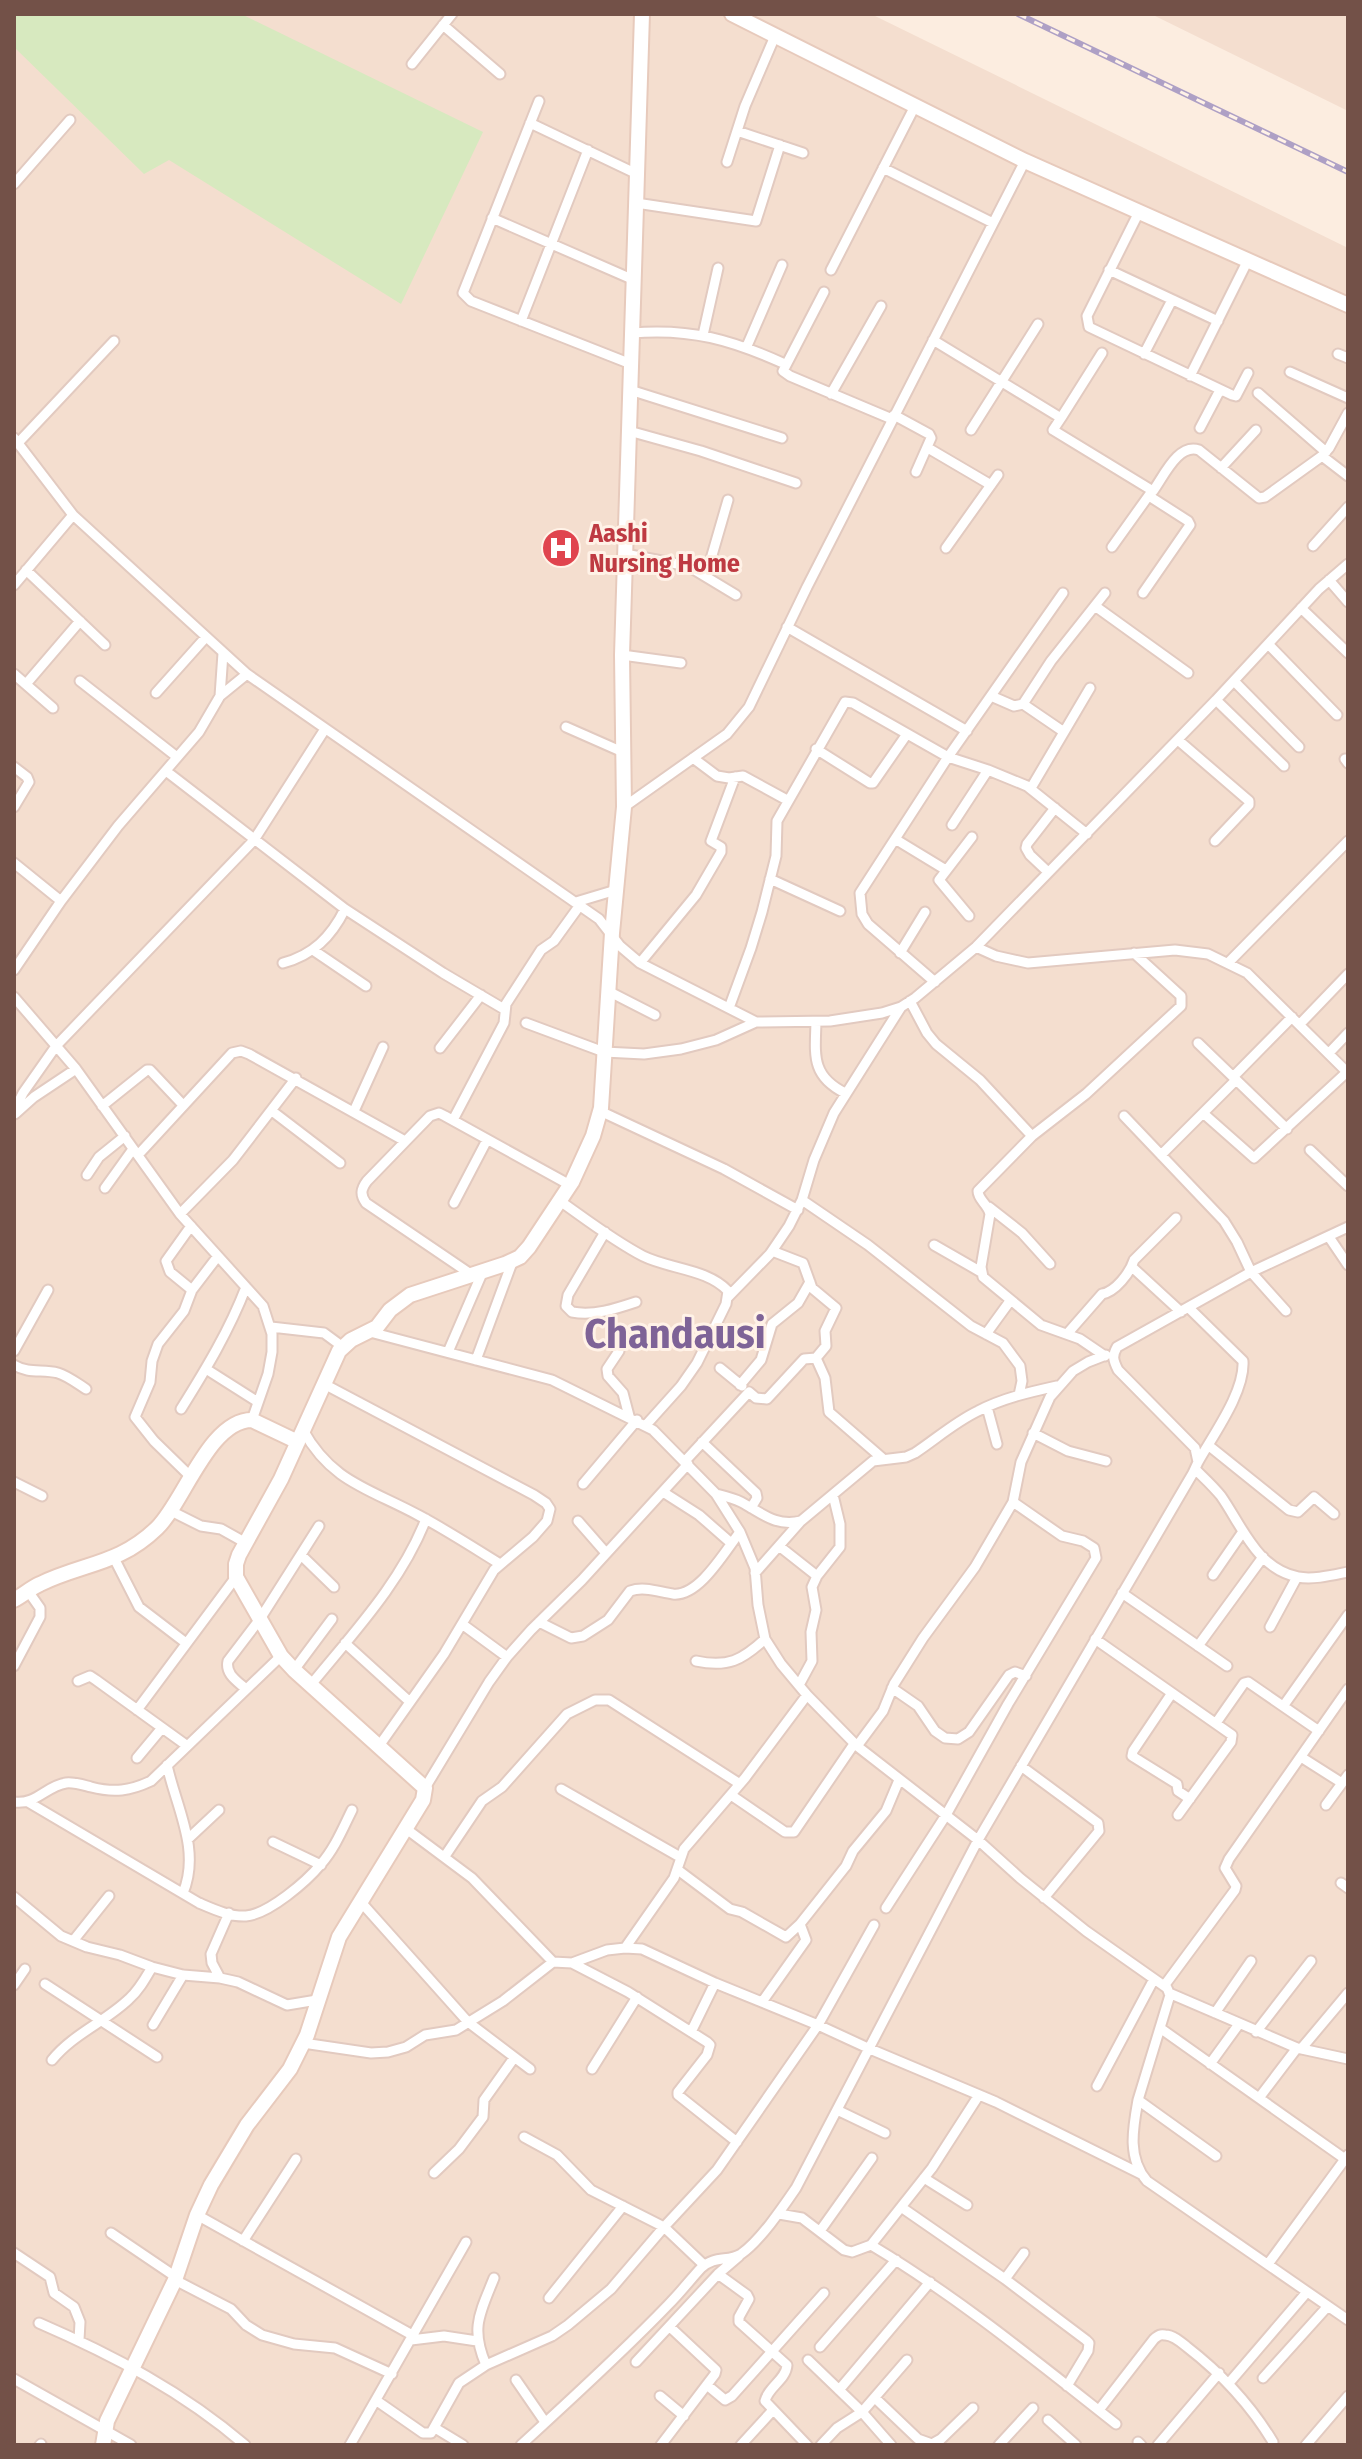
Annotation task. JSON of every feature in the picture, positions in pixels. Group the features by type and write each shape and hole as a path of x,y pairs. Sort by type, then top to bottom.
{"street":[{"path":"412,64 452,14"},
{"path":"425,1788 310,1686 281,1656 236,1577 236,1564 339,1351 351,1340 370,1332 410,1295 520,1257 570,1185 593,1136 600,1111 624,807 622,655 642,14"},
{"path":"732,14 1025,161 1348,305"},
{"path":"443,25 500,74"},
{"path":"727,162 745,106 775,36"},
{"path":"539,101 463,293 471,301 631,364"},
{"path":"831,270 915,106"},
{"path":"14,184 70,120"},
{"path":"530,123 637,174"},
{"path":"737,131 803,153"},
{"path":"636,203 756,221 780,145"},
{"path":"521,321 588,150"},
{"path":"624,807 727,734 749,707 1025,161"},
{"path":"883,168 993,223"},
{"path":"1139,212 1086,323 1144,354 1236,396 1248,373"},
{"path":"492,218 634,280"},
{"path":"1190,376 1248,260"},
{"path":"747,346 782,265"},
{"path":"703,335 718,268"},
{"path":"1109,270 1218,321"},
{"path":"824,292 783,371 929,434 931,442 916,472"},
{"path":"1144,354 1172,300"},
{"path":"831,394 881,306"},
{"path":"971,430 1038,324"},
{"path":"632,333 671,331 703,335 747,346 785,364"},
{"path":"933,340 1061,418"},
{"path":"114,341 16,441 73,515 247,674 599,919 620,946 640,963 756,1022"},
{"path":"1102,353 1053,430 1188,521 1189,529 1143,593"},
{"path":"1290,372 1348,398"},
{"path":"630,390 782,438"},
{"path":"1200,428 1220,390"},
{"path":"1258,393 1348,476"},
{"path":"1112,547 1187,448 1199,450 1259,498 1265,497 1324,454 1348,413"},
{"path":"1221,468 1256,430"},
{"path":"629,431 796,483"},
{"path":"928,448 991,485"},
{"path":"946,548 998,475"},
{"path":"706,576 728,500"},
{"path":"1313,546 1348,507"},
{"path":"14,585 73,515"},
{"path":"625,554 688,566 736,595"},
{"path":"526,1023 604,1052 644,1054 716,1040 756,1022 816,1022 882,1013 906,1004 976,947 1178,740 1301,608 1348,564"},
{"path":"26,570 105,645"},
{"path":"1329,580 1348,602"},
{"path":"935,982 868,924 860,901 863,886 948,757 1063,593"},
{"path":"991,696 1014,706 1023,704 1044,671 1105,593"},
{"path":"1095,606 1188,673"},
{"path":"1301,608 1348,653"},
{"path":"26,684 80,621"},
{"path":"787,627 967,731"},
{"path":"156,693 206,637"},
{"path":"1268,644 1337,715"},
{"path":"220,696 223,653"},
{"path":"622,655 681,663"},
{"path":"14,674 53,708"},
{"path":"14,970 118,826 199,732 220,696 247,674"},
{"path":"80,681 177,757"},
{"path":"1234,681 1299,747"},
{"path":"1031,788 1090,688"},
{"path":"1216,700 1284,766"},
{"path":"729,1008 751,948 776,856 775,828 787,800 845,702 853,703 948,757 1031,788 1087,834"},
{"path":"1023,704 1064,732"},
{"path":"566,727 625,753"},
{"path":"14,1113 23,1093 56,1046 254,840 325,729"},
{"path":"816,749 873,783 907,734"},
{"path":"1178,740 1249,801 1249,805 1215,841"},
{"path":"693,758 717,776 743,776 787,800"},
{"path":"14,767 29,782 14,807"},
{"path":"952,825 988,770"},
{"path":"166,771 345,909 504,1009"},
{"path":"640,963 696,895 721,852 721,847 711,841 735,777"},
{"path":"1048,872 1026,848 1055,808"},
{"path":"969,916 939,880 972,837"},
{"path":"895,839 946,870"},
{"path":"1228,963 1348,841"},
{"path":"14,863 61,901"},
{"path":"770,879 840,911"},
{"path":"453,1120 504,1023 504,1009 541,950 554,941 578,904 616,890"},
{"path":"283,963 313,950 327,939 345,909"},
{"path":"900,953 925,912"},
{"path":"976,947 996,956 1028,963 1175,950 1208,954 1247,973 1348,1073 1254,1158 1203,1113"},
{"path":"313,950 366,986"},
{"path":"1050,1264 1022,1233 980,1198 978,1191 1032,1136 1086,1094 1181,1006 1181,996 1134,953"},
{"path":"1161,1155 1234,1078 1348,974"},
{"path":"608,991 655,1015"},
{"path":"440,1048 481,995"},
{"path":"14,997 76,1069 180,1214 263,1306 271,1327 272,1352 252,1420"},
{"path":"906,1004 936,1044 980,1080 1032,1136"},
{"path":"583,1484 637,1420 681,1386 697,1363 728,1297 772,1251 800,1205 814,1160 845,1093 906,1004"},
{"path":"816,1022 817,1066 832,1087 845,1093"},
{"path":"1329,1053 1348,1033"},
{"path":"1198,1043 1287,1129"},
{"path":"354,1111 383,1047"},
{"path":"105,1188 232,1053 237,1052 249,1054 296,1078 405,1141"},
{"path":"14,1113 76,1069"},
{"path":"102,1106 147,1070 183,1105"},
{"path":"180,1214 233,1160 296,1078"},
{"path":"272,1111 340,1163"},
{"path":"600,1111 800,1205 868,1245 971,1326 1003,1343 1020,1366 1022,1381 1019,1395"},
{"path":"477,1273 366,1203 363,1198 364,1186 434,1113 453,1120 570,1185"},
{"path":"1124,1116 1224,1221 1251,1272 1286,1311"},
{"path":"87,1175 99,1157 125,1136"},
{"path":"454,1203 487,1140"},
{"path":"1310,1150 1348,1186"},
{"path":"560,1201 641,1255 722,1285 728,1291 728,1297"},
{"path":"989,1207 990,1219 981,1272 983,1277 1041,1325 1080,1339 1109,1355 1118,1370 1195,1448 1196,1465 1222,1498 1242,1533 1263,1557 1297,1577 1348,1572"},
{"path":"1067,1334 1102,1294 1110,1293 1132,1267 1134,1260 1176,1218"},
{"path":"191,1226 166,1261 170,1272 192,1290"},
{"path":"731,1795 785,1832 794,1832 883,1711 892,1688 923,1638 975,1567 1013,1502 1021,1462 1033,1433 1057,1386 1073,1371 1109,1355 1125,1341 1251,1272 1348,1227"},
{"path":"605,1232 568,1295 566,1306 572,1312 588,1314 636,1302"},
{"path":"1329,1237 1348,1265"},
{"path":"934,1245 981,1272"},
{"path":"720,1368 756,1398 767,1399 804,1359 816,1358 826,1346 825,1331 836,1310 834,1305 814,1290 803,1263 772,1251"},
{"path":"191,1477 154,1441 135,1417 150,1382 158,1344 184,1311 192,1290 218,1256"},
{"path":"476,1360 513,1260"},
{"path":"636,2362 779,2214 796,2188 978,1840 1230,1406 1243,1361 1132,1267"},
{"path":"448,1352 477,1273"},
{"path":"740,1385 761,1360 768,1329 798,1303 810,1282"},
{"path":"181,1409 231,1324 246,1287"},
{"path":"14,1351 48,1290"},
{"path":"986,1334 1010,1301"},
{"path":"271,1327 324,1333 343,1347"},
{"path":"370,1332 552,1380 637,1420 686,1462 716,1494 752,1558 765,1639 807,1695 856,1745 978,1840 1086,1931 1167,1989 1256,2032 1299,2048 1348,2059"},
{"path":"619,1351 607,1369 608,1376 623,1393 637,1420"},
{"path":"816,1358 825,1378 829,1412 882,1458"},
{"path":"14,1365 23,1370 63,1375 86,1389"},
{"path":"206,1369 258,1402"},
{"path":"324,1384 546,1503 550,1509 547,1521 533,1537 489,1577 435,1667 379,1746"},
{"path":"755,1573 801,1521 866,1465 882,1458 906,1457 987,1407 1057,1386"},
{"path":"103,2438 176,2279 197,2215 247,2125 290,2069 303,2043 339,1937 423,1800 425,1788 489,1682 507,1657 663,1492 702,1442 749,1392"},
{"path":"987,1407 997,1444"},
{"path":"14,1600 41,1584 114,1558 157,1528 171,1511 204,1455 223,1434 244,1420 300,1436 352,1483 426,1519 500,1564"},
{"path":"1033,1433 1068,1451 1106,1461"},
{"path":"702,1442 756,1493 757,1498 751,1508"},
{"path":"1208,1445 1289,1510 1298,1512 1314,1497 1334,1514"},
{"path":"14,1482 42,1496"},
{"path":"663,1492 699,1515 731,1543"},
{"path":"716,1494 737,1500 771,1521 801,1521"},
{"path":"799,1685 812,1661 811,1632 816,1610 812,1587 840,1547 840,1524 833,1495"},
{"path":"886,1908 946,1815 1094,1564 1094,1548 1083,1541 1062,1536 1013,1502"},
{"path":"171,1511 201,1526 221,1529 246,1543"},
{"path":"310,1686 391,1585 415,1547 426,1519"},
{"path":"578,1521 606,1553"},
{"path":"246,1689 229,1673 228,1661 260,1619 319,1526"},
{"path":"539,1622 571,1638 583,1636 608,1620 630,1591 689,1592 740,1532"},
{"path":"1213,1575 1242,1533"},
{"path":"779,1546 817,1576"},
{"path":"301,1555 334,1587"},
{"path":"1198,1646 1263,1557"},
{"path":"114,1558 139,1607 186,1643"},
{"path":"137,1710 236,1577"},
{"path":"1270,1627 1297,1577"},
{"path":"14,1666 40,1617 40,1608 28,1591"},
{"path":"1122,1593 1227,1666"},
{"path":"1284,1705 1348,1615"},
{"path":"294,1670 332,1619"},
{"path":"462,1624 507,1657"},
{"path":"696,1661 728,1663 738,1660 765,1639"},
{"path":"1095,1639 1232,1735 1233,1739 1178,1815"},
{"path":"345,1643 410,1702"},
{"path":"14,1802 28,1802 64,1783 107,1791 134,1789 151,1781 281,1656"},
{"path":"892,1688 918,1706 935,1731 945,1738 958,1739 969,1732 1009,1675 1015,1672 1026,1676"},
{"path":"78,1681 90,1676 186,1745"},
{"path":"1216,1723 1244,1683 1253,1683 1319,1731"},
{"path":"1348,1689 1226,1864 1226,1872 1235,1890 1167,1989 1160,2028 1138,2100 1133,2134 1136,2163 1147,2181 1348,2320"},
{"path":"1172,1693 1132,1754 1177,1784 1178,1791 1190,1799"},
{"path":"625,1948 666,1892 678,1870 680,1857 807,1695"},
{"path":"445,1856 482,1801 502,1787 567,1714 602,1698 740,1784"},
{"path":"137,1758 162,1728"},
{"path":"1301,1757 1345,1779 1326,1805"},
{"path":"167,1765 188,1839 191,1867 183,1893"},
{"path":"1021,1766 1100,1827 1044,1898"},
{"path":"678,1870 730,1909 742,1912 786,1937 800,1924 886,1811 899,1780"},
{"path":"561,1789 680,1857"},
{"path":"28,1802 199,1903 246,1916 279,1902 321,1865 352,1810"},
{"path":"188,1839 219,1810"},
{"path":"405,1828 472,1878 553,1962"},
{"path":"273,1842 321,1865"},
{"path":"73,1941 109,1896"},
{"path":"14,1897 46,1925 73,1941 183,1975 238,1982 287,2005 317,2000"},
{"path":"360,1901 468,2022 530,2069"},
{"path":"220,1978 211,1954 229,1913"},
{"path":"762,2002 806,1940 800,1924"},
{"path":"377,2401 423,2433 431,2433 459,2383 486,2365 552,2336 611,2289 717,2170 818,2025 874,1925"},
{"path":"303,2043 344,2051 388,2052 406,2047 425,2035 456,2030 503,2001 553,1962 572,1963 607,1950 642,1949 979,2095 1141,2174"},
{"path":"1215,2013 1251,1961"},
{"path":"1256,2032 1311,1961"},
{"path":"572,1963 637,1997 707,2042 710,2049 678,2095 737,2142"},
{"path":"52,2060 73,2038 134,1994 152,1967"},
{"path":"14,1985 25,1969"},
{"path":"153,2025 183,1975"},
{"path":"1097,2086 1154,1979"},
{"path":"691,2032 715,1983"},
{"path":"45,1984 157,2057"},
{"path":"1259,2098 1348,1993"},
{"path":"592,2069 637,1997"},
{"path":"1210,2064 1239,2024"},
{"path":"1160,2028 1347,2157 1268,2264"},
{"path":"434,2173 459,2149 483,2117 484,2100 514,2058"},
{"path":"779,2214 802,2218 844,2250 852,2252 871,2245 924,2178 979,2095"},
{"path":"1138,2100 1216,2156"},
{"path":"837,2110 885,2133"},
{"path":"524,2137 557,2155 591,2190 664,2227 704,2265"},
{"path":"820,2231 872,2158"},
{"path":"243,2241 296,2159"},
{"path":"924,2178 967,2205"},
{"path":"549,2298 623,2206"},
{"path":"901,2207 1005,2279 1089,2343 1088,2351 1067,2386"},
{"path":"197,2215 412,2338 444,2336 477,2341"},
{"path":"111,2233 176,2279 231,2309 246,2325 262,2335 294,2344 335,2348 392,2374"},
{"path":"350,2445 466,2242"},
{"path":"871,2245 975,2313 1116,2424"},
{"path":"14,2253 50,2277 54,2293 74,2307 80,2322 79,2340"},
{"path":"1005,2279 1024,2253"},
{"path":"521,2445 670,2304 704,2265 720,2258 736,2256"},
{"path":"820,2347 896,2260"},
{"path":"718,2274 747,2295 748,2304 739,2322 784,2362 787,2369 765,2398 803,2444"},
{"path":"486,2365 477,2341 478,2324 494,2278"},
{"path":"839,2390 930,2282"},
{"path":"1229,2383 1307,2292"},
{"path":"707,2385 721,2398 729,2398 824,2293"},
{"path":"1263,2378 1328,2306"},
{"path":"39,2323 133,2367 193,2404 245,2445"},
{"path":"661,2445 715,2374 715,2367 670,2327"},
{"path":"1099,2410 1154,2339 1169,2335 1229,2383 1273,2442"},
{"path":"808,2360 891,2445"},
{"path":"823,2444 837,2428 862,2412 907,2360"},
{"path":"1158,2445 1219,2373"},
{"path":"14,2379 103,2438 131,2445"},
{"path":"516,2380 545,2422"},
{"path":"660,2396 684,2416"},
{"path":"1306,2445 1348,2396"},
{"path":"875,2398 918,2439 932,2444 973,2408"},
{"path":"999,2445 1033,2408"},
{"path":"741,2445 773,2410"},
{"path":"1048,2420 1068,2443"},
{"path":"435,2428 463,2445"}],"shaded area":[{"path":"14,14 871,14 1348,248 1348,2445 14,2445"},
{"path":"1151,14 1348,14 1348,111"}],"green space":[{"path":"14,14 241,14 483,132 401,304 169,160 144,174 14,47"}],"railway":[{"path":"1018,14 1348,172"}],"place":[{"name":"Aashi Nursing Home","path":"561,548"}],"district":[{"name":"Chandausi","path":"675,1334"}]}
